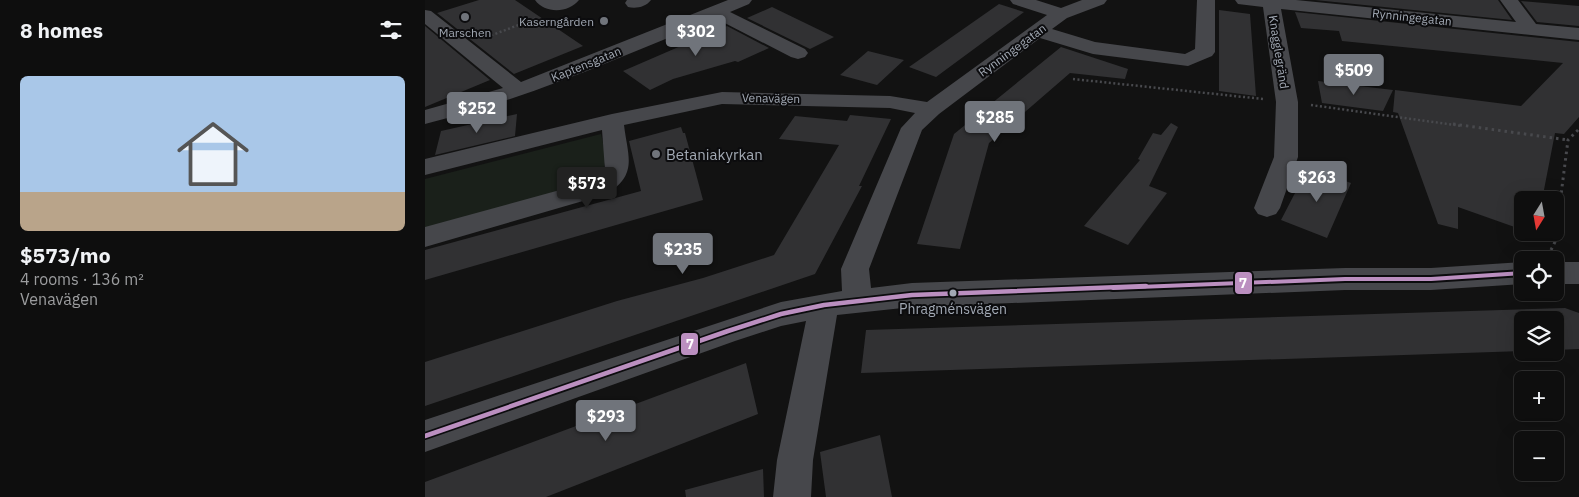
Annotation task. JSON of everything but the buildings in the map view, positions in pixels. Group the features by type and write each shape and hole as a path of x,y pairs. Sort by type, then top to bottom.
{"street":[{"path":"549,3 570,0"},
{"name":"Kaptensgatan","path":"425,117 518,90 563,74 743,0"},
{"path":"1019,0 1061,14"},
{"name":"Rynningegatan","path":"931,109 1061,14 1098,0"},
{"path":"1038,31 1093,48 1188,60 1205,52 1206,0"},
{"name":"Rynningegatan","path":"1244,0 1579,34"},
{"path":"1509,0 1530,29"},
{"name":"Knagglegränd","path":"1267,208 1286,156 1287,102 1271,3"},
{"path":"715,12 798,53"},
{"path":"425,15 518,90"},
{"name":"Venavägen","path":"425,167 612,121 722,98 890,102 931,109"},
{"path":"858,301 855,269 912,128 931,109"},
{"path":"425,237 598,188 611,180 617,170 612,121"},
{"path":"1564,268 1579,273"},
{"path":"425,436 728,331 781,314 824,305 912,295 1345,279 1431,279 1514,274"},
{"path":"793,497 815,342 824,305"}],"path":[{"path":"463,46 560,10 549,3"},
{"path":"1073,78 1287,102 1568,140"},
{"path":"1554,251 1568,140 1579,129"}],"shaded area":[{"path":"601,134 605,153 604,166 597,176 582,188 425,228 425,179"}],"transit line":[{"name":"7","path":"425,436 728,331 781,314 824,305 912,295 1345,279 1431,279 1514,274"}],"place":[{"name":"Marschen","path":"465,17"},
{"name":"Kaserngården","path":"604,21"},
{"name":"Betaniakyrkan","path":"656,154"},
{"name":"Phragménsvägen","path":"953,293"}]}
